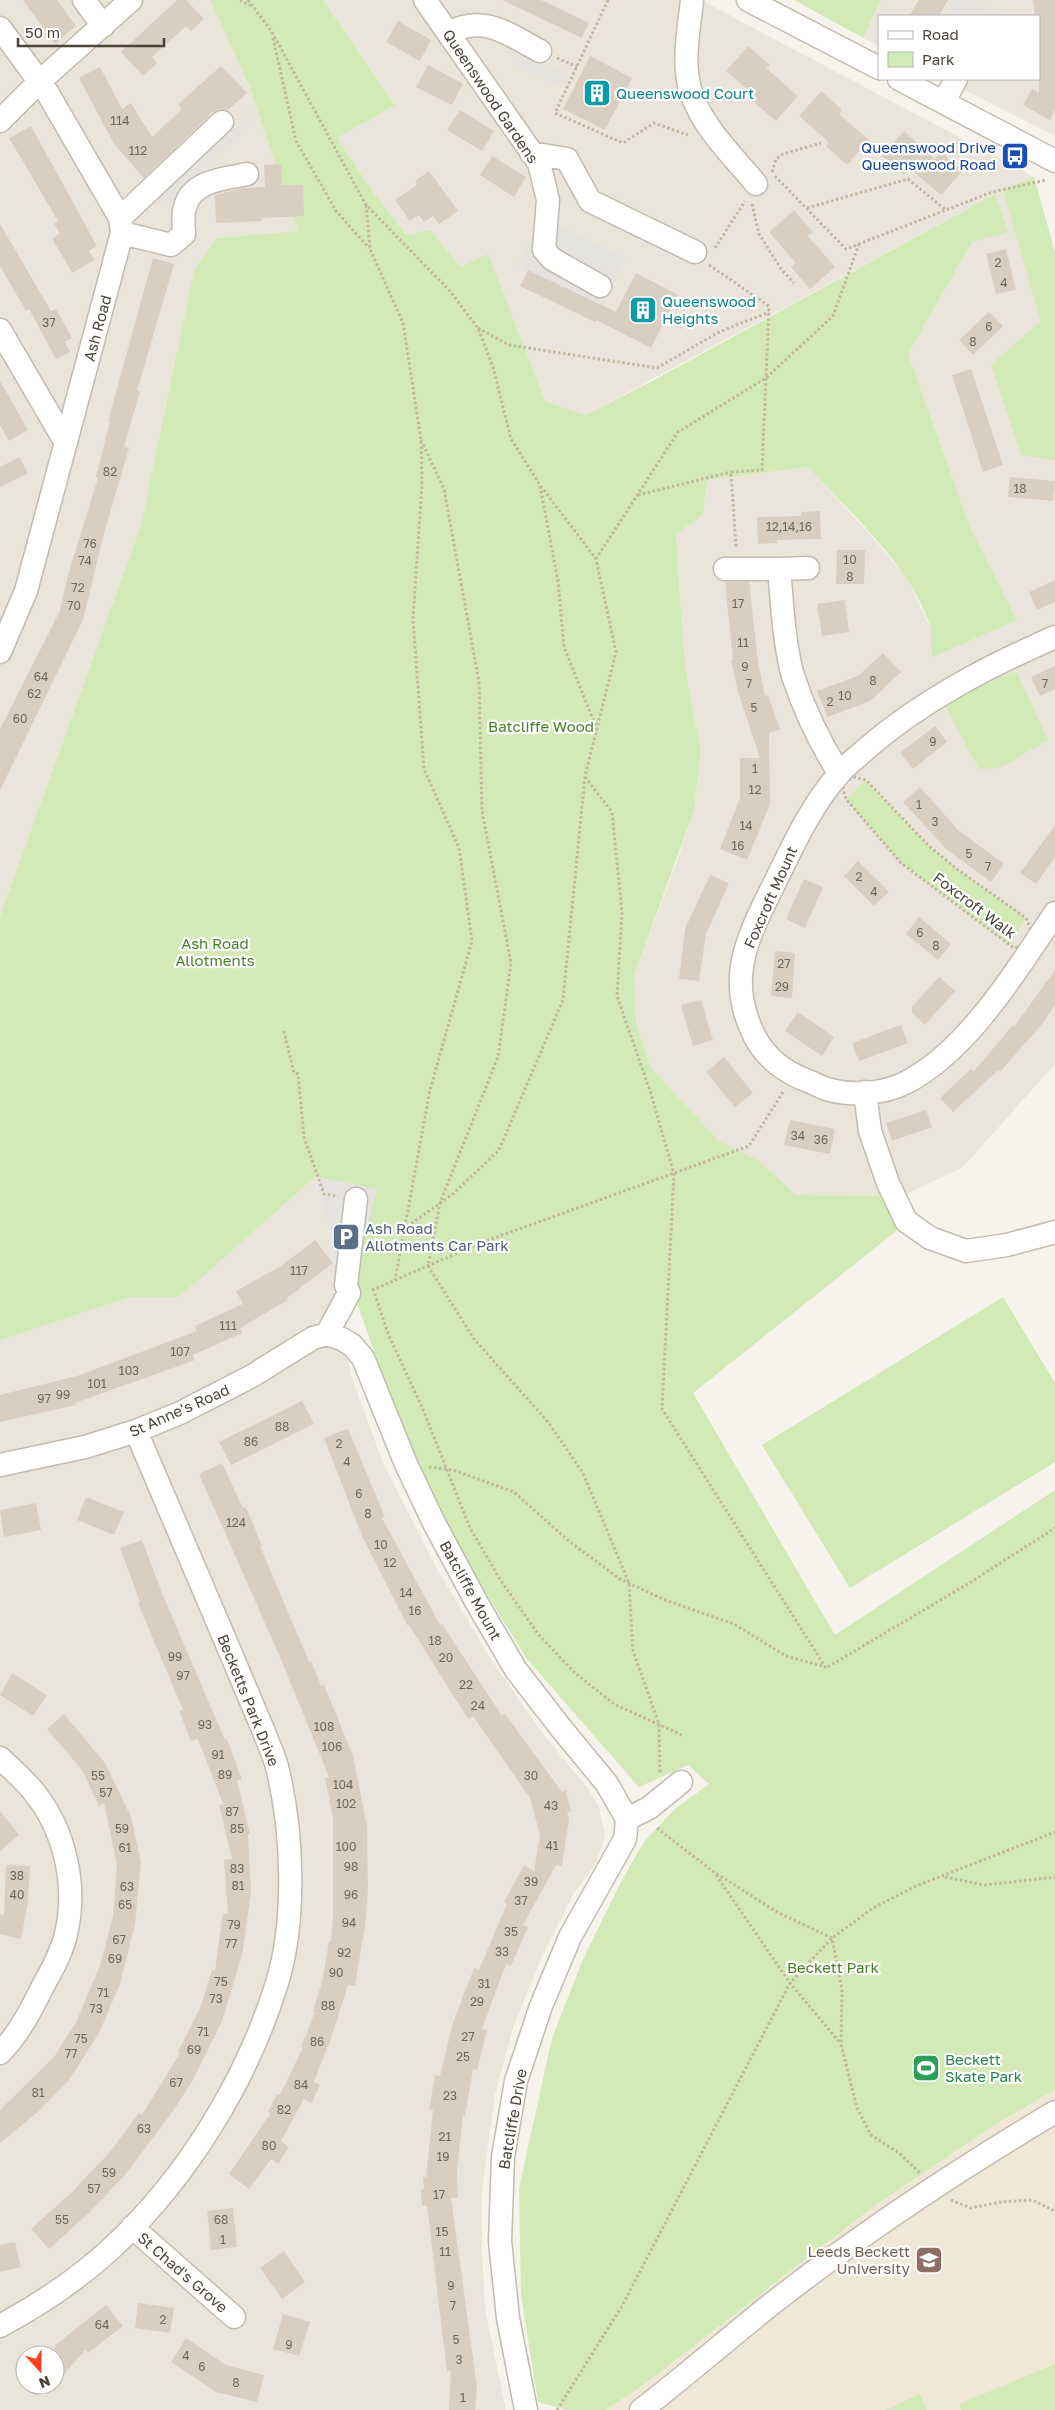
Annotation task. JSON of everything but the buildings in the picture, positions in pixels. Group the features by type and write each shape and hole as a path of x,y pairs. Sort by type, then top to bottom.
{"street":[{"path":"84,0 103,26"},
{"path":"0,120 39,82 131,0"},
{"name":"Queenswood Gardens","path":"425,0 539,163 548,200 544,250 552,260 600,286"},
{"path":"692,0 686,48 687,72 691,94 706,121 759,184"},
{"path":"748,0 878,67"},
{"path":"448,33 463,25 494,26 540,51"},
{"path":"0,28 39,82 121,226 170,245 184,234 184,207 192,192 204,184 247,174"},
{"path":"901,80 944,102 1052,170"},
{"path":"944,102 955,80"},
{"path":"121,226 222,122"},
{"path":"531,153 567,159 590,201 704,257"},
{"name":"Ash Road","path":"2,642 26,592 121,226"},
{"path":"0,330 66,443"},
{"path":"731,569 808,568"},
{"path":"779,569 793,674 815,734 839,773"},
{"name":"Foxcroft Mount","path":"1055,637 966,679 939,695 895,724 839,773 795,841 755,922 743,957 739,987 743,1009 749,1026 761,1048 792,1076 827,1090 848,1094 886,1089 904,1083 944,1055 963,1037 1013,976 1055,913"},
{"path":"865,1092 870,1132 888,1183 906,1221 930,1238 966,1251 1007,1245 1053,1234"},
{"path":"337,1338 349,1293 346,1286 356,1199"},
{"name":"St Anne's Road","path":"0,1465 86,1448 136,1431 180,1413 252,1376 301,1343 337,1338"},
{"name":"Batcliffe Mount","path":"337,1338 356,1350 366,1365 406,1464 434,1523 469,1589 516,1670 607,1784 627,1819"},
{"name":"Becketts Park Drive","path":"0,2326 29,2310 73,2280 132,2227 177,2175 230,2092 251,2050 278,1981 286,1934 291,1887 289,1838 278,1770 136,1431"},
{"path":"0,1758 38,1796 52,1820 62,1842 68,1873 69,1903 66,1934 56,1961 22,2027 0,2053"},
{"path":"627,1819 661,1798 681,1782"},
{"name":"Batcliffe Drive","path":"526,2410 508,2318 500,2241 503,2157 509,2119 516,2081 541,2006 570,1937 625,1839 627,1819"},
{"path":"641,2410 764,2310 934,2187 1055,2112"},
{"name":"St Chad's Grove","path":"132,2227 234,2317"}],"path":[{"path":"240,0 253,8"},
{"path":"248,0 272,32 366,205 449,290 478,328 493,366 511,439 540,485 596,559 616,652 585,776 563,1000 499,1150 453,1194 405,1228"},
{"path":"608,0 555,113 623,143 654,123 698,138 706,121"},
{"path":"272,32 296,141 336,211 370,249 403,323 421,440 422,485 413,619 424,769 459,848 472,941 430,1090 395,1280"},
{"path":"638,495 731,472 762,470 769,306 704,257 776,159 783,154 821,143"},
{"path":"759,184 807,208 846,249 992,192 1043,181 1052,170"},
{"path":"807,208 908,179 946,210"},
{"path":"759,184 759,234 781,269 794,283"},
{"path":"366,205 370,249"},
{"path":"596,559 678,432 766,378 833,316 860,244"},
{"path":"478,328 510,346 657,368 720,332 769,312"},
{"path":"421,440 444,489 479,682 482,811 511,963 498,1057 440,1203 428,1266 474,1339 548,1422 583,1473 629,1583 634,1651 659,1724 661,1798"},
{"path":"731,472 731,569"},
{"path":"540,485 558,581 564,647 597,728"},
{"name":"Foxcroft Walk","path":"839,773 866,780 936,852 1026,918 1036,942 1014,948 901,863 846,799 839,773"},
{"path":"585,776 612,812 622,912 617,996 651,1094 674,1174 662,1409 826,1668"},
{"path":"284,1031 294,1073 298,1074 304,1136 324,1194 356,1199"},
{"path":"366,1296 373,1289 483,1242 749,1146 792,1076"},
{"path":"373,1289 389,1336 422,1408 470,1528 501,1581 538,1634 574,1672 614,1704 684,1736"},
{"path":"406,1464 446,1469 514,1492 570,1542 620,1579 665,1600 734,1624 786,1656 826,1668 971,1582 1055,1528"},
{"path":"627,1819 656,1827 714,1872 777,1912 832,1938"},
{"path":"557,2410 622,2306 790,1983 832,1938 873,1908 916,1886 1055,1832"},
{"path":"714,1872 790,1983 841,2044"},
{"path":"943,1876 985,1885 1055,1877"},
{"path":"832,1938 842,1990 841,2044 857,2108 871,2135 899,2153 945,2197 971,2208 1001,2202 1032,2200 1055,2211"}],"shaded area":[{"path":"0,0 210,0 250,88 299,231 217,238 194,270 141,525 0,916"},
{"path":"323,0 701,0 1034,177 1055,253 1055,1064 962,1168 904,1195 796,1195 758,1160 719,1141 651,1068 636,1022 634,976 677,861 694,809 701,750 689,692 683,644 676,534 703,515 707,480 808,467 868,532 908,580 930,627 1017,620 970,527 908,354 972,242 995,194 586,415 545,401 488,255 461,267 430,230 408,236 374,193 337,138 395,104"},
{"path":"881,0 1055,0 1055,136 945,80 1040,80 1040,15 878,15 878,46 863,38"},
{"path":"954,0 969,0 999,15 946,15"},
{"path":"518,51 563,72 557,86 512,64"},
{"path":"247,111 256,120 166,207 157,198"},
{"path":"541,216 626,258 603,306 518,265"},
{"path":"315,1177 341,1287 350,1373 384,1465 436,1567 490,1658 544,1735 589,1790 599,1807 605,1835 597,1861 573,1895 541,1959 514,2025 495,2094 482,2190 482,2248 485,2309 506,2410 0,2410 0,1340 131,1297 177,1296 199,1280"},
{"name":"Ash Road Allotments Car Park","path":"315,1177 377,1189 351,1286 341,1287"},
{"name":"Leeds Beckett University","path":"1055,2090 1055,2410 605,2410 638,2389 873,2207 994,2125"}],"green space":[{"path":"210,0 323,0 395,105 337,138 374,193 407,235 430,230 461,267 488,254 545,401 586,415 654,380 995,194 1008,232 972,242 908,354 970,527 1017,620 932,657 930,626 921,604 909,583 878,541 808,467 707,480 703,515 676,534 683,644 689,692 701,750 694,810 634,976 636,1022 651,1068 719,1141 758,1160 796,1195 880,1196 900,1228 693,1393 835,1635 1055,1490 1055,2090 994,2125 873,2207 638,2389 605,2410 567,2410 538,2402 521,2295 519,2188 552,2038 583,1959 622,1880 644,1842 675,1809 709,1784 688,1765 639,1787 527,1659 453,1540 400,1424 351,1286 376,1189 315,1177 199,1280 177,1297 131,1297 0,1340 0,916 141,525 194,270 217,238 298,231 250,88"},
{"path":"794,0 881,0 863,38"},
{"path":"1034,177 1055,253 1055,460 1021,455 991,365 1036,325 1041,323 1003,190"},
{"path":"1016,671 1048,740 1000,768 979,769 945,706 975,689"},
{"path":"866,780 929,846 957,869 1026,918 1010,945 901,863 846,799"},
{"path":"1003,1297 1055,1383 1055,1462 850,1588 762,1445"},
{"path":"1055,2364 1055,2410 961,2410 959,2404"},
{"path":"920,2394 927,2410 885,2410"}],"place":[{"name":"Queenswood Court","path":"597,93"},
{"name":"Queenswood Drive Queenswood Road","path":"1015,156"},
{"name":"Queenswood Heights","path":"643,310"},
{"name":"Ash Road Allotments Car Park","path":"346,1237"},
{"name":"Beckett Skate Park","path":"926,2068"},
{"name":"Leeds Beckett University","path":"929,2260"}],"park label":[{"name":"Batcliffe Wood","path":"541,726"},
{"name":"Ash Road Allotments","path":"215,952"},
{"name":"Beckett Park","path":"833,1967"}]}
